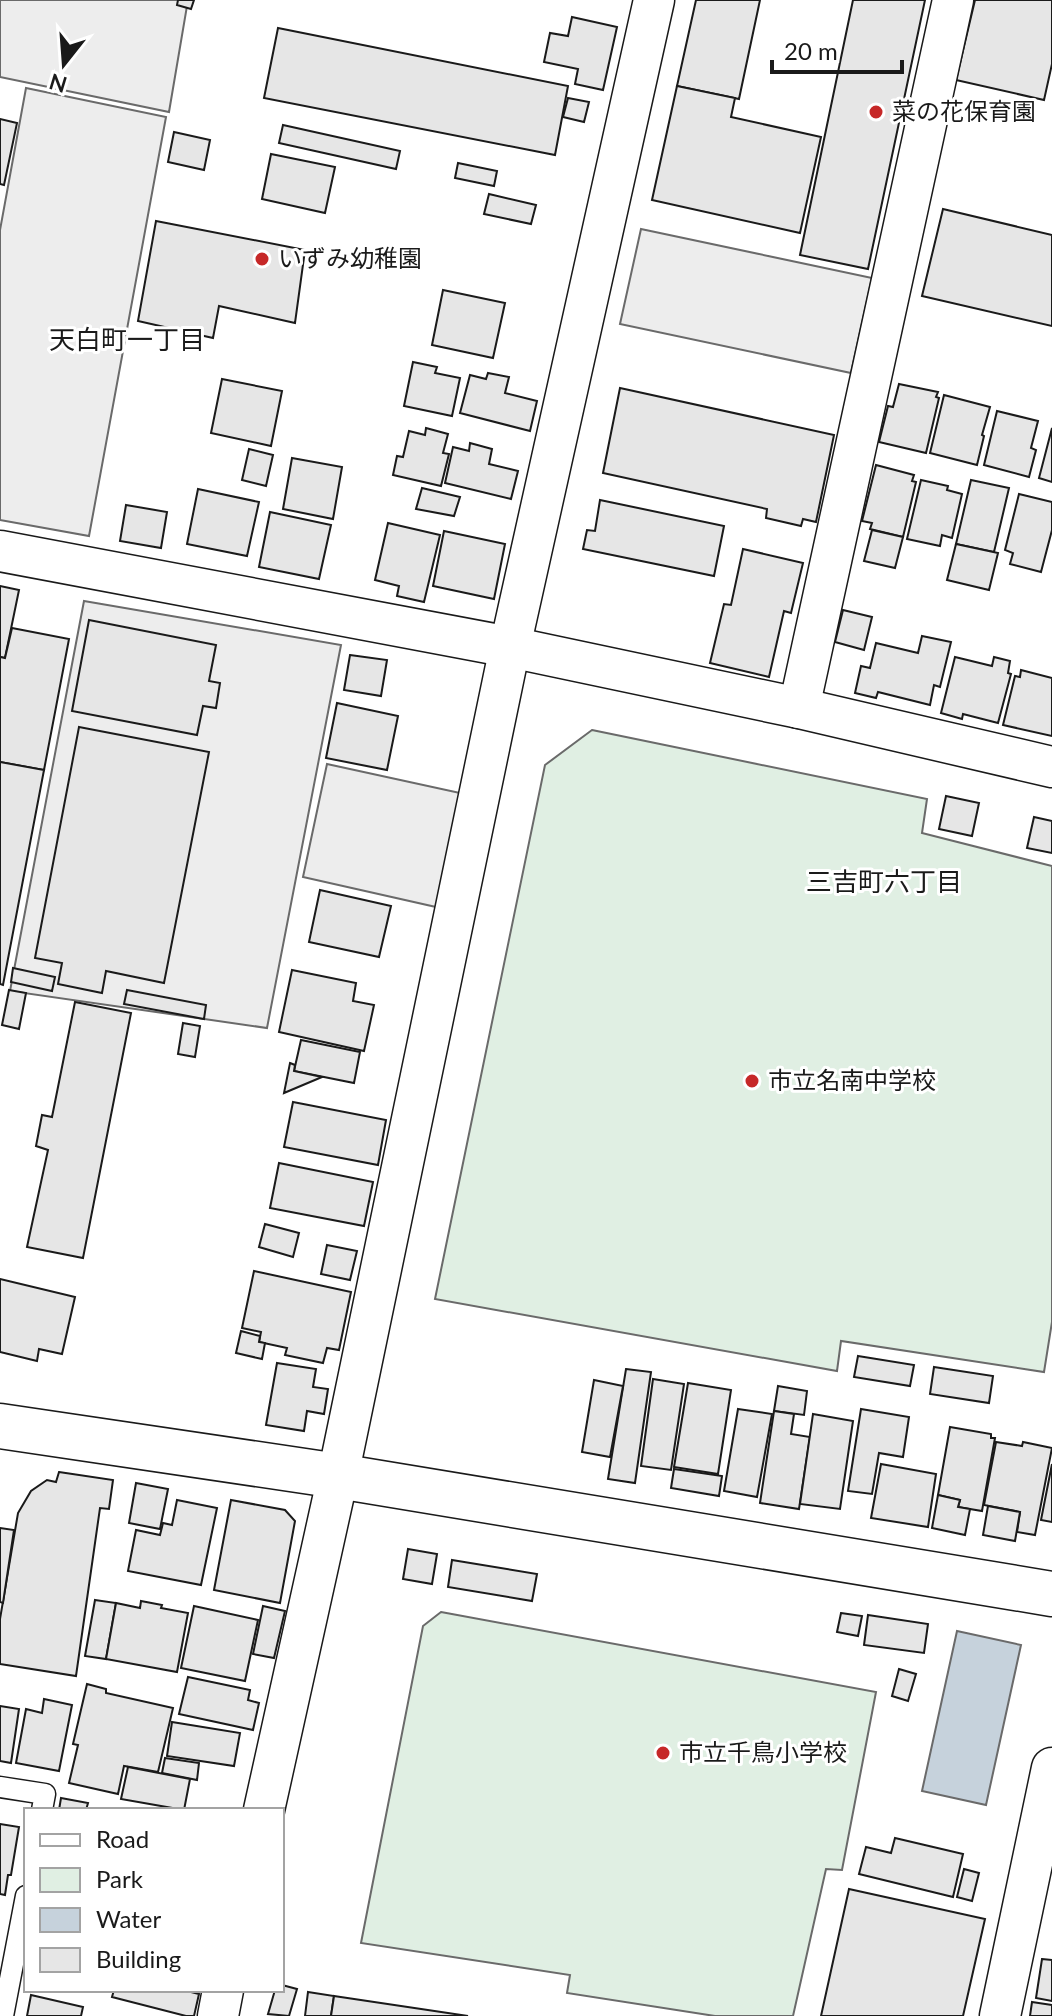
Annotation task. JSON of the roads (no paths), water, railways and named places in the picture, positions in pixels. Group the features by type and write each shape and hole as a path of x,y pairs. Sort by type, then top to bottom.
{"street":[{"path":"264,1808 338,1476 510,647 654,0"},
{"path":"799,708 953,0"},
{"path":"0,551 510,647 799,708 1052,767"},
{"path":"0,1426 338,1476 1052,1594"},
{"path":"1000,2016 1042,1875 1052,1768"},
{"path":"218,2016 223,1992"}],"lane":[{"path":"0,1787 45,1794 42,1808"},
{"path":"3,2016 24,1906"}],"water":[{"path":"957,1631 1021,1645 986,1805 922,1791"}],"place":[{"name":"菜の花保育園","path":"876,112"},
{"name":"いずみ幼稚園","path":"262,259"},
{"name":"市立名南中学校","path":"752,1081"},
{"name":"市立千鳥小学校","path":"663,1753"}],"district":[{"name":"天白町一丁目","path":"127,340"},
{"name":"三吉町六丁目","path":"884,882"}]}
